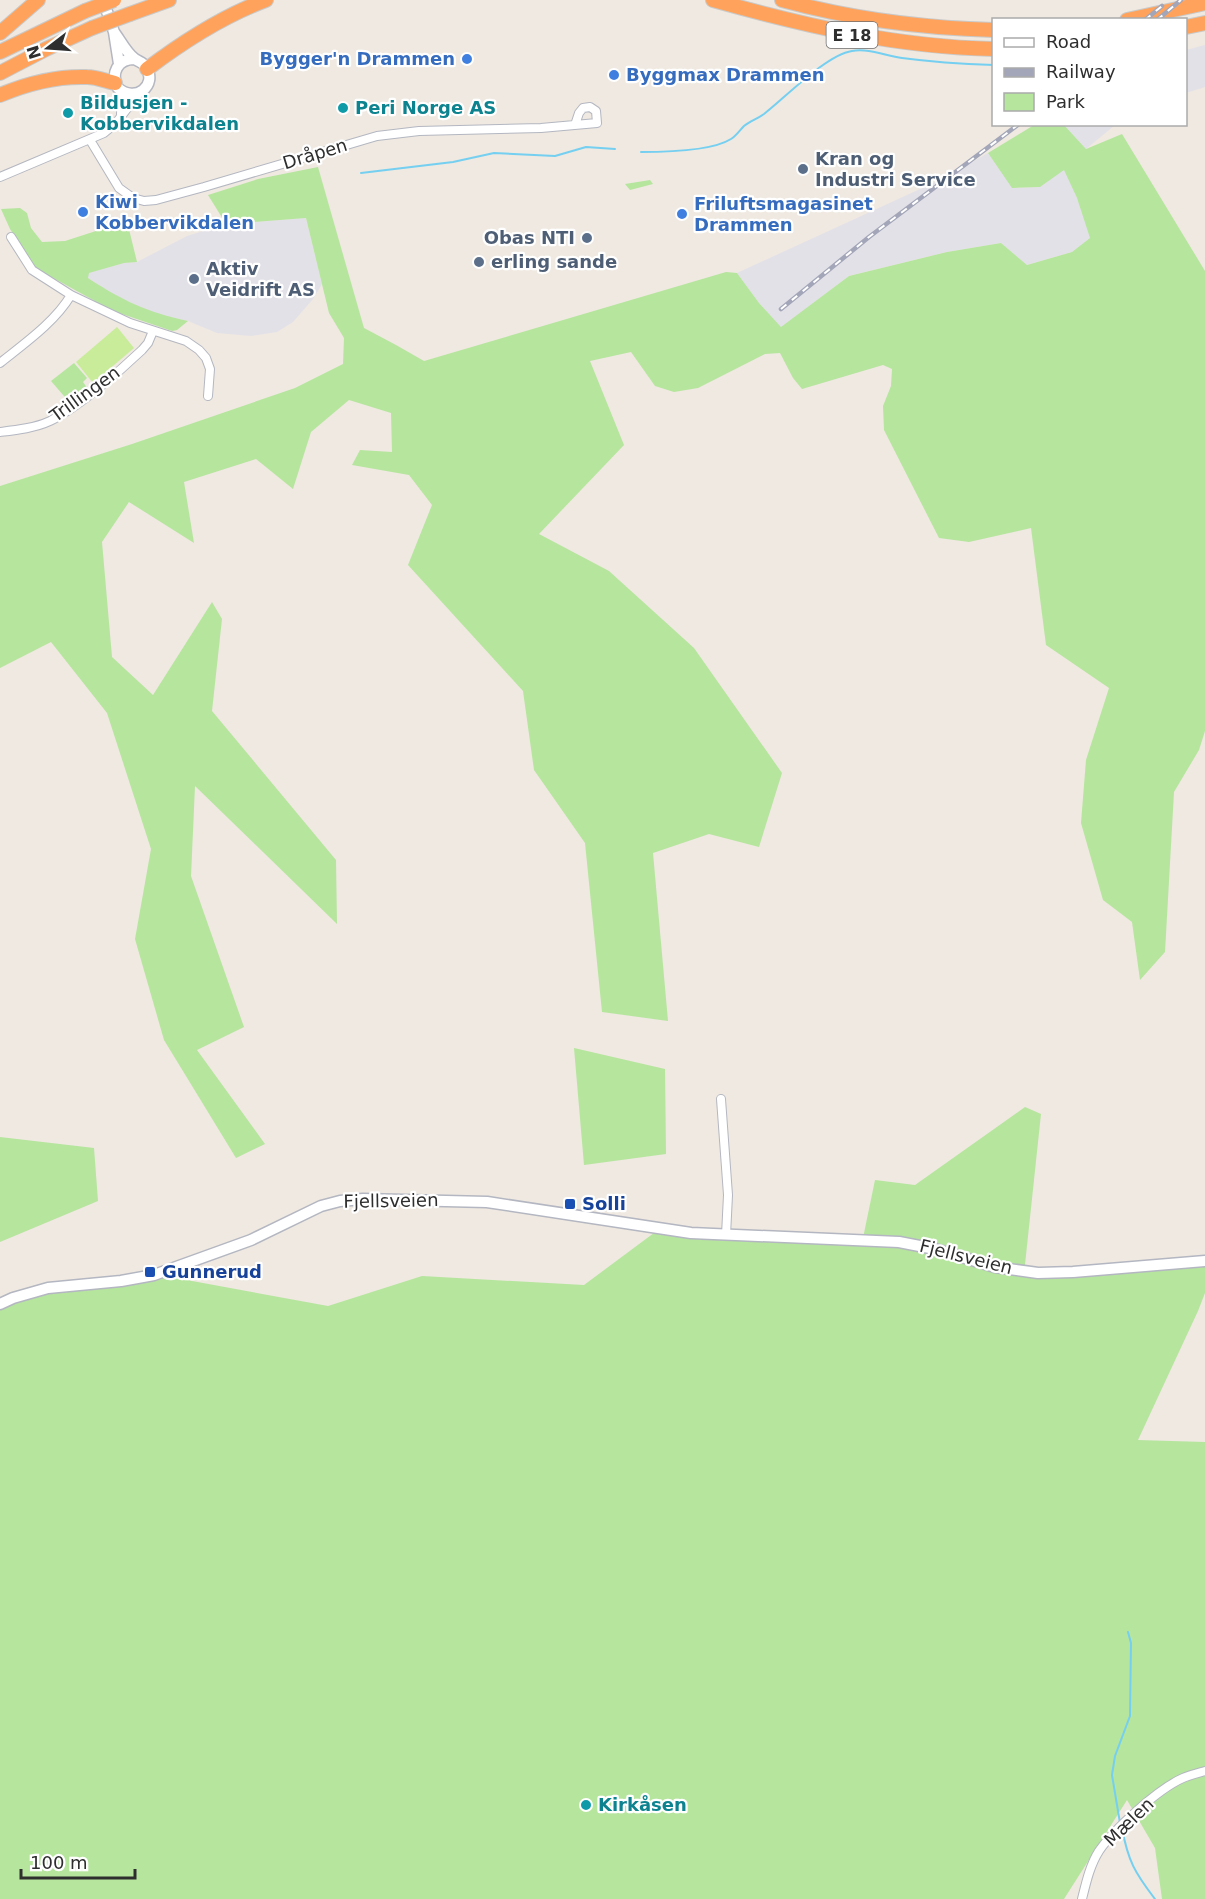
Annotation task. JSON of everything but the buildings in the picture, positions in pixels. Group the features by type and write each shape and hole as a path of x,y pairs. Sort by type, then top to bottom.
{"highway":[{"path":"0,33 38,0"},
{"path":"0,52 85,11 114,0"},
{"path":"0,73 92,28 169,0"},
{"path":"147,69 180,44 202,31 266,0"},
{"name":"E 18","path":"713,0 843,33 922,45 992,48"},
{"name":"E 18","path":"782,0 844,15 898,23 992,30"},
{"path":"1136,18 1205,3"},
{"path":"1187,26 1205,22"},
{"path":"0,95 59,79 88,77 119,87"}],"main road":[{"path":"103,0 114,32 119,64"},
{"path":"114,32 134,59"},
{"path":"128,59 134,59 147,69 148,83 139,93 130,94 119,87 115,71 119,64 128,59"},
{"name":"Fjellsveien","path":"0,1304 48,1288 121,1281 169,1270 251,1240 321,1206 352,1199 487,1202 691,1233 899,1242 935,1249 995,1267 1038,1273 1205,1261"}],"street":[{"path":"119,87 122,116"},
{"path":"0,177 104,133 122,116 139,93"},
{"name":"Dråpen","path":"90,140 119,188 133,198 144,201 164,198 377,136 419,131 541,128 575,124"},
{"path":"11,237 32,270 71,295 130,323 186,341 203,354 210,369 208,396"},
{"path":"0,363 64,306 71,295"},
{"name":"Trillingen","path":"0,432 48,422 70,409 142,350 153,331"},
{"path":"721,1099 728,1186 726,1235"},
{"name":"Mælen","path":"1082,1899 1095,1858 1111,1836 1170,1785 1205,1771"}],"shaded area":[{"path":"1205,45 1205,87 1187,93 1187,50"},
{"path":"1065,126 1114,126 1086,149"},
{"path":"988,153 1013,188 1040,187 1064,169 1091,238 1072,252 1027,265 1001,243 947,252 849,276 781,328 737,273 944,178"},
{"path":"306,218 322,284 313,299 293,322 277,332 251,336 217,333 188,321 153,313 119,298 88,278 88,273 124,263 137,262 187,236 226,224"}],"green space":[{"path":"1032,126 1065,126 1086,149 1122,134 1205,271 1205,731 1199,750 1174,792 1165,952 1140,980 1132,922 1103,900 1081,823 1086,760 1109,688 1046,645 1031,528 969,542 939,538 884,430 883,406 891,386 892,369 883,365 802,389 793,378 780,353 765,354 698,388 674,392 655,386 631,352 590,361 624,445 539,534 609,571 694,648 782,773 759,847 709,834 653,853 668,1021 602,1012 585,843 534,770 523,691 408,565 432,505 409,475 352,465 360,450 392,452 391,413 349,400 311,432 293,489 256,459 184,482 194,543 129,502 102,542 112,657 153,695 212,602 222,619 212,711 336,860 337,924 195,786 191,876 244,1027 197,1050 265,1144 236,1158 164,1040 135,939 151,849 107,713 51,642 0,668 0,486 295,388 343,364 344,338 329,313 306,218 226,224 208,195 258,179 318,167 364,328 424,361 726,272 737,273 759,303 781,327 849,276 947,252 1001,243 1027,265 1072,252 1090,238 1077,198 1064,170 1040,187 1012,188 988,153"},
{"path":"650,180 653,184 630,190 625,184"},
{"path":"20,208 27,213 31,228 42,242 65,241 127,221 137,262 124,263 89,273 88,278 136,305 188,321 177,330 172,331 113,311 35,268 10,229 1,209"},
{"path":"117,327 134,348 93,383 76,362"},
{"path":"74,363 87,378 83,382 88,389 70,403 51,381"},
{"path":"574,1048 665,1069 666,1154 584,1165"},
{"path":"1025,1107 1041,1114 1024,1274 1205,1263 1205,1293 1138,1440 1205,1442 1205,1899 1162,1899 1155,1848 1127,1800 1064,1899 0,1899 0,1304 8,1300 154,1274 328,1306 422,1276 584,1285 662,1227 863,1238 875,1180 915,1185"},
{"path":"0,1137 94,1148 98,1201 0,1242"}],"waterway":[{"path":"641,152 674,151 723,143 764,114 830,60 852,51 871,51 925,61 992,65"},
{"path":"361,173 453,162 494,153 555,156 586,147 615,149"},
{"path":"1120,1823 1112,1775 1115,1756 1130,1716 1131,1643 1128,1632"},
{"path":"1122,1828 1133,1866 1155,1899"}],"railway":[{"path":"1159,18 1181,0"},
{"path":"1147,18 1162,6"},
{"path":"781,309 869,237 1016,126"}],"place":[{"name":"Bygger'n Drammen","path":"467,59"},
{"name":"Byggmax Drammen","path":"614,75"},
{"name":"Peri Norge AS","path":"343,108"},
{"name":"Bildusjen - Kobbervikdalen","path":"68,113"},
{"name":"Kran og Industri Service","path":"803,169"},
{"name":"Kiwi Kobbervikdalen","path":"83,212"},
{"name":"Friluftsmagasinet Drammen","path":"682,214"},
{"name":"Obas NTI","path":"587,238"},
{"name":"erling sande","path":"479,262"},
{"name":"Aktiv Veidrift AS","path":"194,279"},
{"name":"Solli","path":"570,1204"},
{"name":"Gunnerud","path":"150,1272"},
{"name":"Kirkåsen","path":"586,1805"}]}
